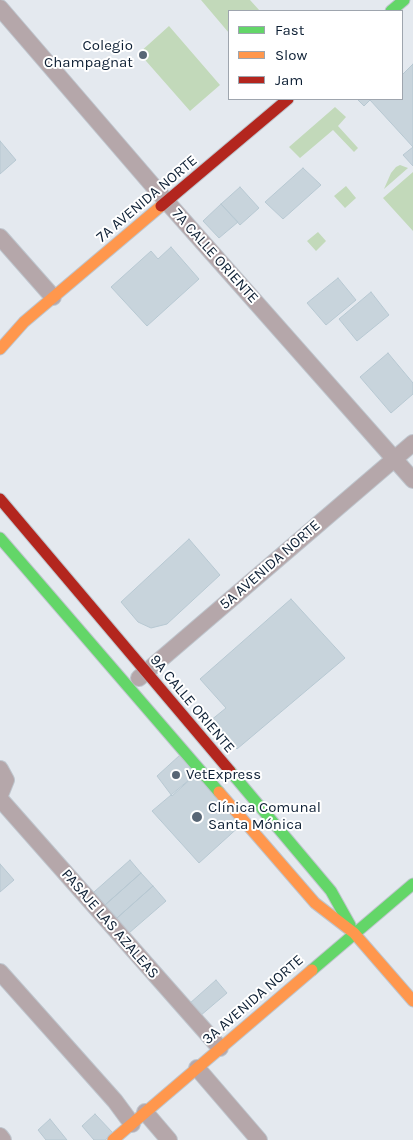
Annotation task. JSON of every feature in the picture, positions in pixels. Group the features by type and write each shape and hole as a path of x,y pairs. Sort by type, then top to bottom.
{"main road":[{"path":"392,10 404,0"},
{"name":"7A AVENIDA NORTE","path":"0,349 24,322 287,100"},
{"name":"7A AVENIDA NORTE","path":"0,333 24,322"},
{"name":"9A CALLE ORIENTE","path":"0,499 330,891 354,933 413,1001"},
{"name":"9A CALLE ORIENTE","path":"0,538 315,903 354,933"},
{"name":"3A AVENIDA NORTE","path":"113,1140 413,884"}],"street":[{"name":"7A CALLE ORIENTE","path":"0,8 167,202 413,480"},
{"path":"0,237 53,297"},
{"name":"5A AVENIDA NORTE","path":"128,688 413,442"},
{"path":"0,769 6,780 0,795"},
{"name":"PASAJE LAS AZALEAS","path":"0,799 220,1048"},
{"path":"0,972 115,1101 132,1124"},
{"path":"196,1068 259,1140"},
{"path":"145,1112 169,1140"},
{"path":"0,1136 3,1140"}],"green space":[{"path":"201,0 250,0 259,10 228,10 228,32"},
{"path":"169,26 220,85 190,111 139,53"},
{"path":"335,107 346,117 338,126 358,148 354,152 333,130 300,158 289,147"},
{"path":"400,165 408,168 384,189 391,173"},
{"path":"413,172 413,231 383,198"},
{"path":"346,186 356,198 345,208 334,196"},
{"path":"318,232 326,241 316,251 307,241"}],"building":[{"path":"413,64 413,147 370,100 403,100 403,74"},
{"path":"358,100 370,100 364,106"},
{"path":"0,141 16,160 0,174"},
{"path":"413,147 413,166 403,155"},
{"path":"303,168 321,185 283,219 265,202"},
{"path":"240,187 259,208 240,225 221,204"},
{"path":"221,204 238,222 219,238 203,221"},
{"path":"171,247 199,279 147,326 111,287 151,251 158,259"},
{"path":"338,278 356,300 326,325 307,303"},
{"path":"371,292 389,315 357,341 339,319"},
{"path":"388,353 413,383 413,394 391,413 360,377"},
{"path":"189,539 220,575 167,624 151,628 138,622 121,602"},
{"path":"291,599 345,658 237,749 210,721 226,708 200,679"},
{"name":"VetExpress","path":"180,755 196,774 172,796 157,776"},
{"name":"Clínica Comunal Santa Mónica","path":"196,774 242,824 199,863 152,811"},
{"path":"130,860 141,873 105,905 94,892"},
{"path":"0,864 14,880 0,892"},
{"path":"141,873 153,886 117,918 105,905"},
{"path":"153,886 166,901 129,933 117,918"},
{"path":"216,980 227,993 200,1016 189,1004"},
{"path":"95,1114 113,1133 105,1140 94,1140 82,1126"},
{"path":"50,1119 67,1140 46,1140 38,1130"}],"traffic: fast":[{"path":"392,10 404,0"},
{"path":"0,538 219,792"},
{"path":"230,771 331,891 350,925"},
{"path":"312,970 413,884"}],"traffic: slow":[{"path":"0,349 24,322 161,206"},
{"path":"219,792 315,903 354,933 413,1001"},
{"path":"113,1140 312,970"}],"traffic: jam":[{"path":"161,206 287,100"},
{"path":"0,499 230,771"}],"place":[{"name":"Colegio Champagnat","path":"143,55"},
{"name":"VetExpress","path":"176,775"},
{"name":"Clínica Comunal Santa Mónica","path":"197,817"}]}
